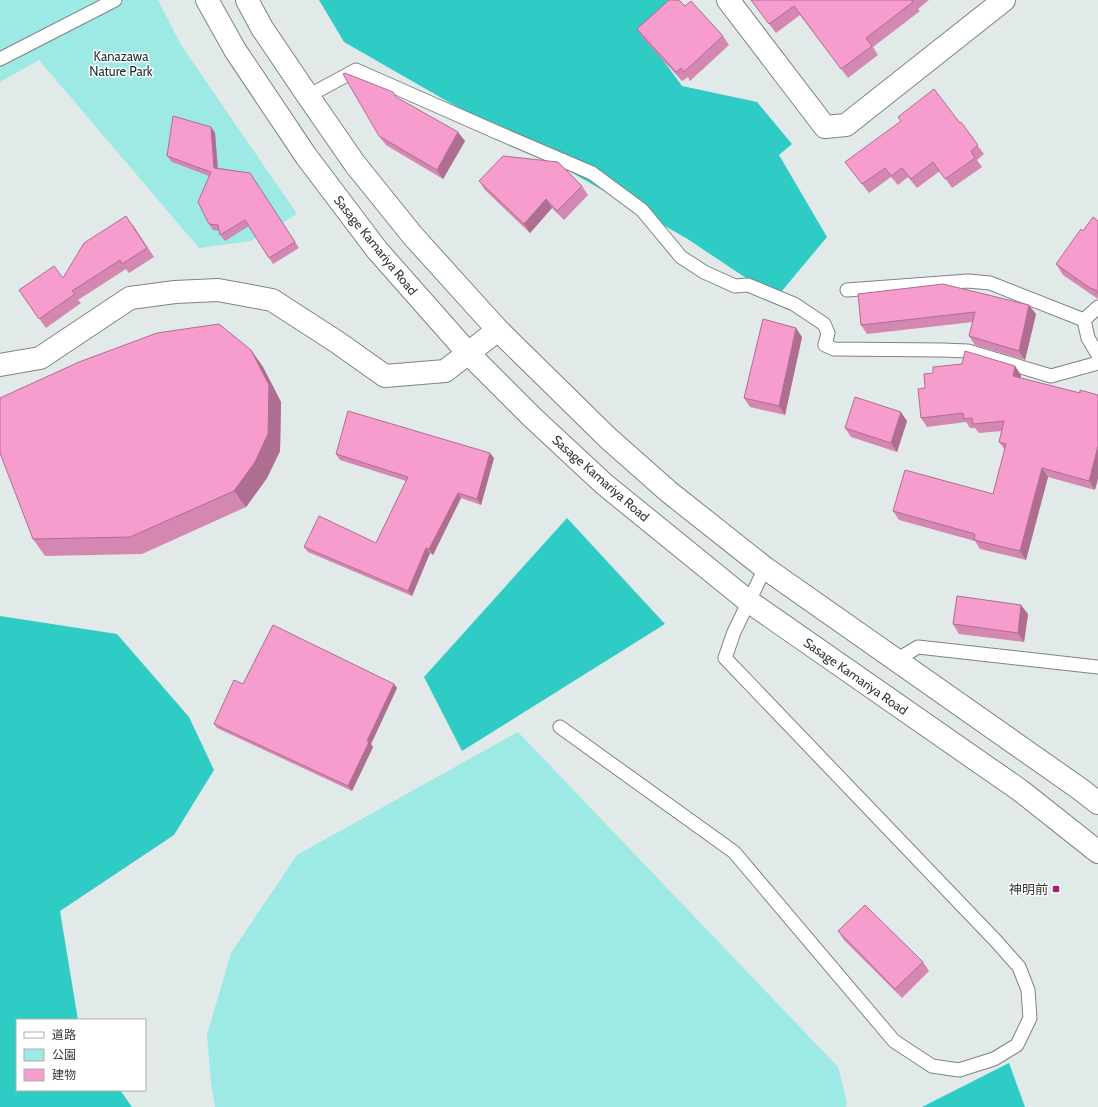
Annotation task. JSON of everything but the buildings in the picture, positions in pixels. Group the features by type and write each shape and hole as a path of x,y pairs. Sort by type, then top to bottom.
{"street":[{"name":"Sasage Kamariya Road","path":"207,0 235,50 306,156 377,250 468,353 532,417 604,484 748,601 1022,791 1098,852"},
{"path":"247,0 262,28 355,164 413,236 498,330 619,448 668,492 765,568 1098,803"},
{"path":"728,0 825,127 846,125 1004,0"},
{"path":"0,366 40,358 130,298 175,292 218,290 272,300 337,342 385,376 445,371 498,330"}],"lane":[{"path":"0,59 115,0"},
{"path":"308,96 356,70 592,173 642,210 682,257 704,272 734,286 748,285 794,304 824,324 828,333 826,345 834,349 968,351 1051,376 1098,363"},
{"path":"848,290 968,281 990,283 1084,320"},
{"path":"1084,320 1098,307"},
{"path":"1084,320 1088,338 1098,355"},
{"path":"560,727 734,852 894,1041 932,1066 959,1070 994,1059 1017,1044 1030,1018 1028,990 1019,967 996,940 725,658 734,632 765,568"},
{"path":"896,660 918,647 1098,667"}],"green space":[{"name":"Kanazawa Nature Park","path":"0,0 158,0 181,45 297,214 251,241 199,248 39,60 0,82"},
{"path":"518,732 838,1067 847,1103 846,1107 215,1107 211,1083 207,1035 231,953 297,855"}],"shaded area":[{"path":"319,0 668,0 650,42 682,86 757,102 792,144 779,155 827,237 776,298 686,238 344,42"},
{"path":"567,518 665,624 462,751 424,677"},
{"path":"0,616 117,634 189,717 214,770 174,835 60,911 78,1019 16,1019 16,1091 121,1091 132,1107 0,1107"},
{"path":"1009,1063 1025,1107 922,1107"}],"place":[{"name":"神明前","path":"1056,889"}]}
